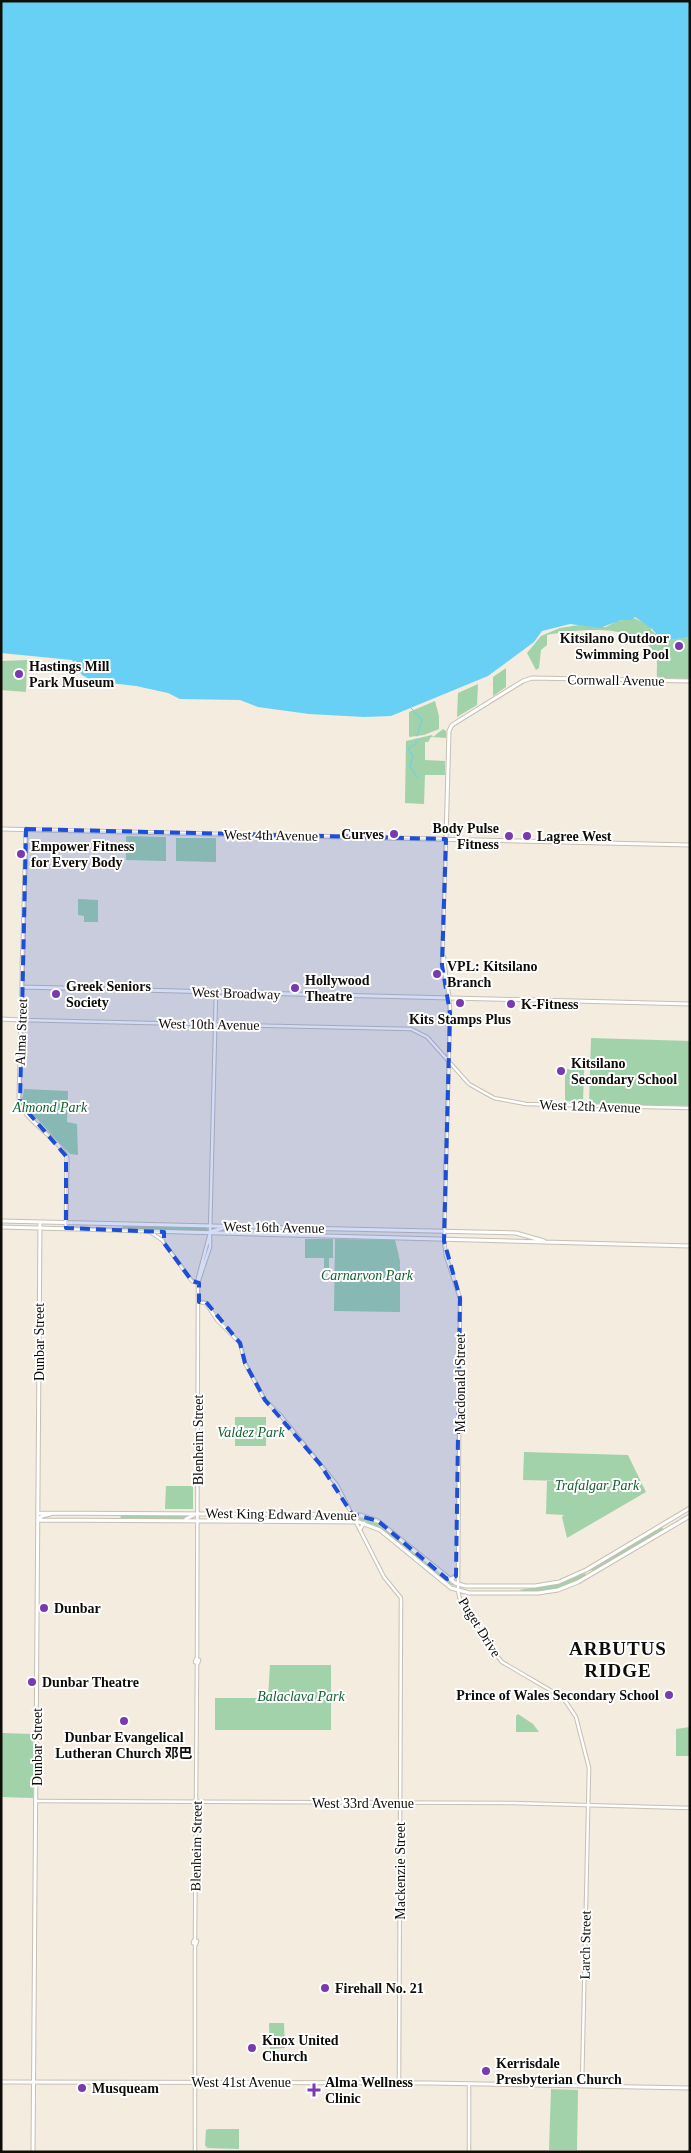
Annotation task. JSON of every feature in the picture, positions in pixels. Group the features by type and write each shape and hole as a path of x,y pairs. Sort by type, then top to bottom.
{"main road":[{"name":"Cornwall Avenue","path":"450,728 523,681 542,678 690,681"},
{"name":"Macdonald Street","path":"446,839 450,728"},
{"name":"West 4th Avenue","path":"1,829 690,844"},
{"name":"Alma Street","path":"26,829 19,1098 22,1108 66,1156 66,1223"},
{"name":"West Broadway","path":"22,987 690,1004"},
{"name":"West 10th Avenue","path":"1,1019 21,1020"},
{"name":"West 16th Avenue","path":"1,1221 520,1234 545,1241"},
{"name":"Dunbar Street","path":"34,2152 40,1222"},
{"path":"66,1223 66,1228"},
{"path":"210,1233 228,1226"},
{"name":"West 16th Avenue","path":"1,1227 690,1246"},
{"name":"West King Edward Avenue","path":"38,1513 364,1515 378,1522 447,1578 458,1584 535,1586 559,1582 586,1570 690,1508"},
{"path":"38,1520 42,1516 52,1513"},
{"path":"178,1521 194,1517 198,1513"},
{"path":"198,1521 200,1518 212,1514"},
{"name":"West King Edward Avenue","path":"38,1520 365,1523 380,1530 447,1586 469,1593 538,1593 563,1588 583,1580 690,1516"},
{"path":"360,1529 365,1523"},
{"path":"447,1578 453,1578 458,1574"},
{"name":"West 41st Avenue","path":"1,2082 399,2083 690,2088"}],"street":[{"name":"Macdonald Street","path":"446,839 444,957 442,965 449,998 449,1062 444,1238 446,1256 460,1298 458,1590"},
{"name":"Blenheim Street","path":"195,2152 199,1281 210,1247 216,992"},
{"name":"West 10th Avenue","path":"21,1020 417,1030 427,1037 449,1062"},
{"name":"West 12th Avenue","path":"449,1062 469,1084 490,1097 526,1104 690,1108"},
{"path":"150,1232 162,1240 192,1281 199,1281"},
{"path":"162,1240 166,1232"},
{"path":"199,1302 206,1303 217,1320 240,1343 245,1363 265,1400 337,1486 360,1529"},
{"name":"Mackenzie Street","path":"360,1529 384,1577 401,1598 399,2083"},
{"name":"Puget Drive","path":"458,1590 460,1600 487,1644 502,1662 555,1693 576,1718 588,1762 588,1805"},
{"name":"West 33rd Avenue","path":"36,1801 588,1805 690,1808"},
{"name":"Larch Street","path":"582,2085 588,1805"},
{"path":"469,2084 469,2152"}],"highlighted area":[{"path":"26,829 446,839 442,965 450,1013 444,1241 460,1298 456,1576 447,1579 378,1521 352,1514 320,1464 265,1400 245,1363 240,1343 206,1302 199,1302 199,1283 192,1281 164,1243 164,1232 66,1228 66,1156 20,1103"}],"green space":[{"path":"634,618 651,626 651,630 661,638 661,641 690,637 690,679 657,678 657,661 654,652 634,636 620,632 589,630 547,635 547,645 541,650 539,668 536,670 527,653 541,636 560,628 579,625 606,627 617,621"},
{"path":"27,660 26,692 1,690 1,661"},
{"path":"506,668 506,687 493,696 493,677"},
{"path":"478,684 477,705 457,717 458,693"},
{"path":"435,701 439,716 439,729 424,735 409,737 409,712"},
{"path":"443,729 446,731 446,738 431,737 428,742 425,742 425,760 445,761 445,775 425,775 424,804 405,803 406,741 432,735 433,737"},
{"path":"126,836 166,837 166,861 126,860"},
{"path":"176,838 216,838 216,862 176,861"},
{"path":"78,899 98,900 98,922 84,922 84,916 78,915"},
{"path":"591,1038 690,1041 690,1106 589,1104"},
{"path":"565,1069 584,1070 583,1102 565,1101"},
{"name":"Almond Park","path":"24,1089 68,1091 67,1122 77,1124 78,1155 70,1154 26,1107 22,1100"},
{"path":"124,1226 207,1228 208,1230 120,1229"},
{"path":"305,1239 333,1239 333,1258 329,1258 329,1268 324,1268 324,1258 305,1258"},
{"name":"Carnarvon Park","path":"335,1239 395,1240 400,1261 400,1312 334,1311"},
{"name":"Valdez Park","path":"235,1417 266,1417 266,1446 235,1446"},
{"name":"Trafalgar Park","path":"524,1452 628,1455 646,1492 567,1538 562,1517 564,1515 546,1514 547,1481 565,1481 523,1480"},
{"path":"166,1486 193,1486 193,1509 165,1509"},
{"path":"120,1514 194,1515 177,1520 121,1519"},
{"path":"269,1515 350,1516 352,1519 269,1520"},
{"path":"359,1517 379,1524 455,1586 446,1583 378,1527 359,1520"},
{"path":"662,1527 663,1529 658,1533 598,1569 589,1571 598,1564"},
{"path":"585,1573 586,1575 580,1580 563,1588 535,1593 519,1590 556,1584"},
{"name":"Balaclava Park","path":"270,1665 331,1665 331,1730 215,1730 215,1698 268,1698"},
{"path":"518,1714 533,1724 539,1732 516,1732 516,1716"},
{"path":"690,1727 690,1756 676,1756 676,1729"},
{"path":"1,1733 33,1734 33,1798 1,1797"},
{"path":"269,2023 284,2023 285,2048 270,2049"},
{"path":"551,2089 578,2090 577,2150 549,2150"},
{"path":"239,2129 239,2149 205,2148 208,2147 205,2146 206,2130"}],"water":[{"path":"1,1 690,1 690,637 663,641 651,628 635,617 631,620 621,620 600,628 570,624 542,631 534,642 488,676 391,716 364,717 309,714 258,707 240,700 180,699 168,693 136,686 93,681 82,675 72,660 1,653"}],"waterway":[{"path":"411,708 422,720 417,736"},
{"path":"416,740 416,744 408,749 413,756 410,766 417,777"}],"place":[{"name":"Kitsilano Outdoor Swimming Pool","path":"679,646"},
{"name":"Hastings Mill Park Museum","path":"19,674"},
{"name":"Curves","path":"394,834"},
{"name":"Body Pulse Fitness","path":"509,836"},
{"name":"Lagree West","path":"527,836"},
{"name":"Empower Fitness for Every Body","path":"21,854"},
{"name":"VPL: Kitsilano Branch","path":"437,974"},
{"name":"Hollywood Theatre","path":"295,988"},
{"name":"Greek Seniors Society","path":"56,994"},
{"name":"Kits Stamps Plus","path":"460,1003"},
{"name":"K-Fitness","path":"511,1004"},
{"name":"Kitsilano Secondary School","path":"561,1071"},
{"name":"Dunbar","path":"44,1608"},
{"name":"Dunbar Theatre","path":"32,1682"},
{"name":"Prince of Wales Secondary School","path":"669,1695"},
{"name":"Dunbar Evangelical Lutheran Church 邓巴","path":"124,1721"},
{"name":"Firehall No. 21","path":"325,1988"},
{"name":"Knox United Church","path":"252,2048"},
{"name":"Kerrisdale Presbyterian Church","path":"486,2071"},
{"name":"Musqueam","path":"82,2088"},
{"name":"Alma Wellness Clinic","path":"314,2090"}],"district":[{"name":"ARBUTUS RIDGE","path":"618,1659"}]}
